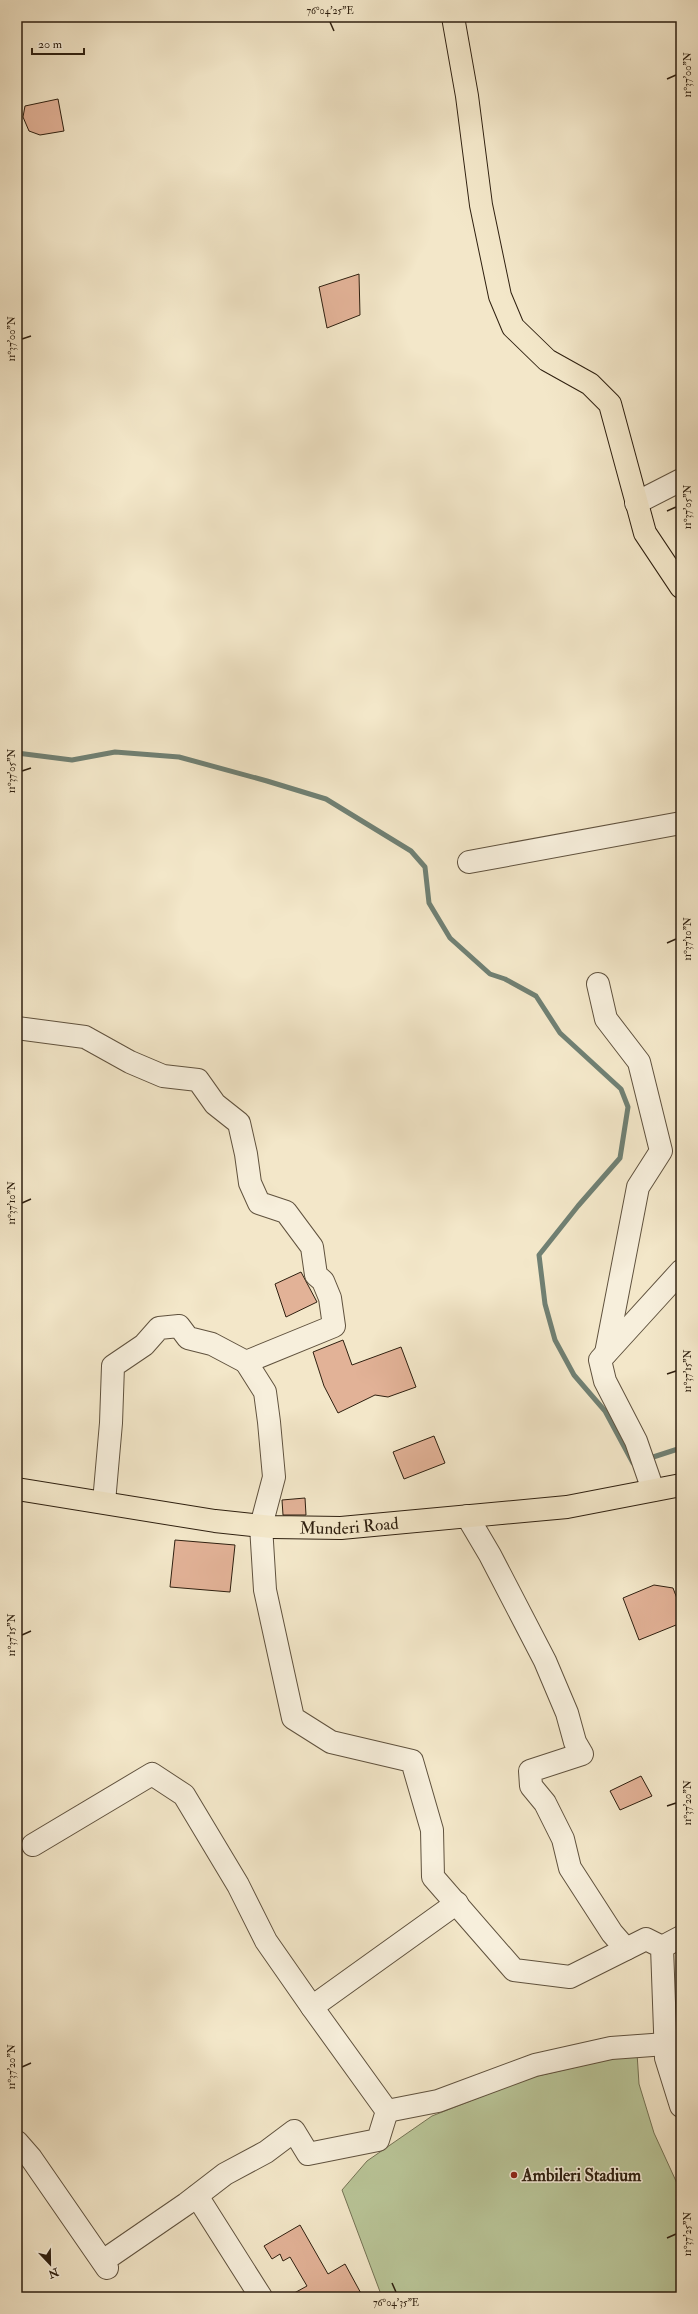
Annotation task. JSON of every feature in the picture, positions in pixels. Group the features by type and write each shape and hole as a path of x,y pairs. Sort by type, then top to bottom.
{"main road":[{"path":"453,17 467,96 481,205 500,296 513,327 547,360 590,384 610,404 645,533 681,588"},
{"name":"Munderi Road","path":"17,1489 215,1521 261,1526 341,1528 567,1507 649,1481 681,1485"}],"street":[{"path":"636,503 681,480"},
{"path":"469,862 681,823"},
{"path":"598,984 606,1019 639,1062 661,1151 638,1187 606,1353"},
{"path":"17,1028 85,1037 130,1062 163,1076 198,1080 215,1104 239,1123 246,1154 250,1183 259,1203 286,1212 312,1247 316,1275 323,1281 330,1298 334,1326 246,1362"},
{"path":"649,1481 639,1449 605,1381 600,1360 681,1271"},
{"path":"104,1502 111,1423 113,1366 144,1345 159,1328 178,1326 188,1338 212,1344 246,1362 265,1392 269,1422 274,1477 261,1526 265,1590 293,1718 331,1742 412,1761 432,1830 433,1878 514,1970 570,1977 646,1939 672,1942 666,2058 681,2106"},
{"path":"467,1516 490,1555 545,1661 567,1713 575,1742 582,1754 530,1771 531,1786 545,1803 562,1839 570,1868 612,1933 626,1949"},
{"path":"33,1845 152,1774 184,1795 238,1884 266,1941 387,2111"},
{"path":"312,2007 456,1903"},
{"path":"387,2111 438,2101 535,2065 611,2048 666,2044"},
{"path":"17,2142 31,2158 105,2265 225,2174 266,2152 294,2131 308,2154 378,2140 387,2111"},
{"path":"197,2196 261,2297"}],"green space":[{"name":"Ambileri Stadium","path":"637,2053 639,2084 654,2133 681,2192 681,2297 382,2297 342,2190 367,2161 432,2116 529,2078"}],"building":[{"path":"58,99 64,131 40,135 29,131 23,117 25,106"},
{"path":"359,274 360,315 327,328 319,287"},
{"path":"301,1272 317,1302 286,1317 275,1284"},
{"path":"343,1340 352,1365 401,1347 416,1387 388,1397 375,1395 338,1413 324,1386 313,1352"},
{"path":"434,1436 445,1463 404,1479 393,1452"},
{"path":"305,1498 306,1515 283,1515 282,1500"},
{"path":"175,1540 235,1545 230,1592 170,1587"},
{"path":"654,1585 673,1588 681,1609 681,1623 639,1640 623,1598"},
{"path":"641,1776 652,1796 620,1810 610,1791"},
{"path":"300,2225 328,2274 345,2264 363,2297 287,2297 307,2286 290,2257 283,2261 280,2254 272,2259 264,2246"}],"waterway":[{"path":"17,753 72,760 115,752 179,757 326,799 411,851 425,867 429,903 450,938 490,974 505,979 536,996 560,1033 621,1089 628,1107 620,1158 578,1206 539,1255 545,1304 555,1340 574,1375 605,1411 633,1463 635,1463"},
{"path":"647,1459 681,1448"}],"place":[{"name":"Ambileri Stadium","path":"514,2175"}]}
